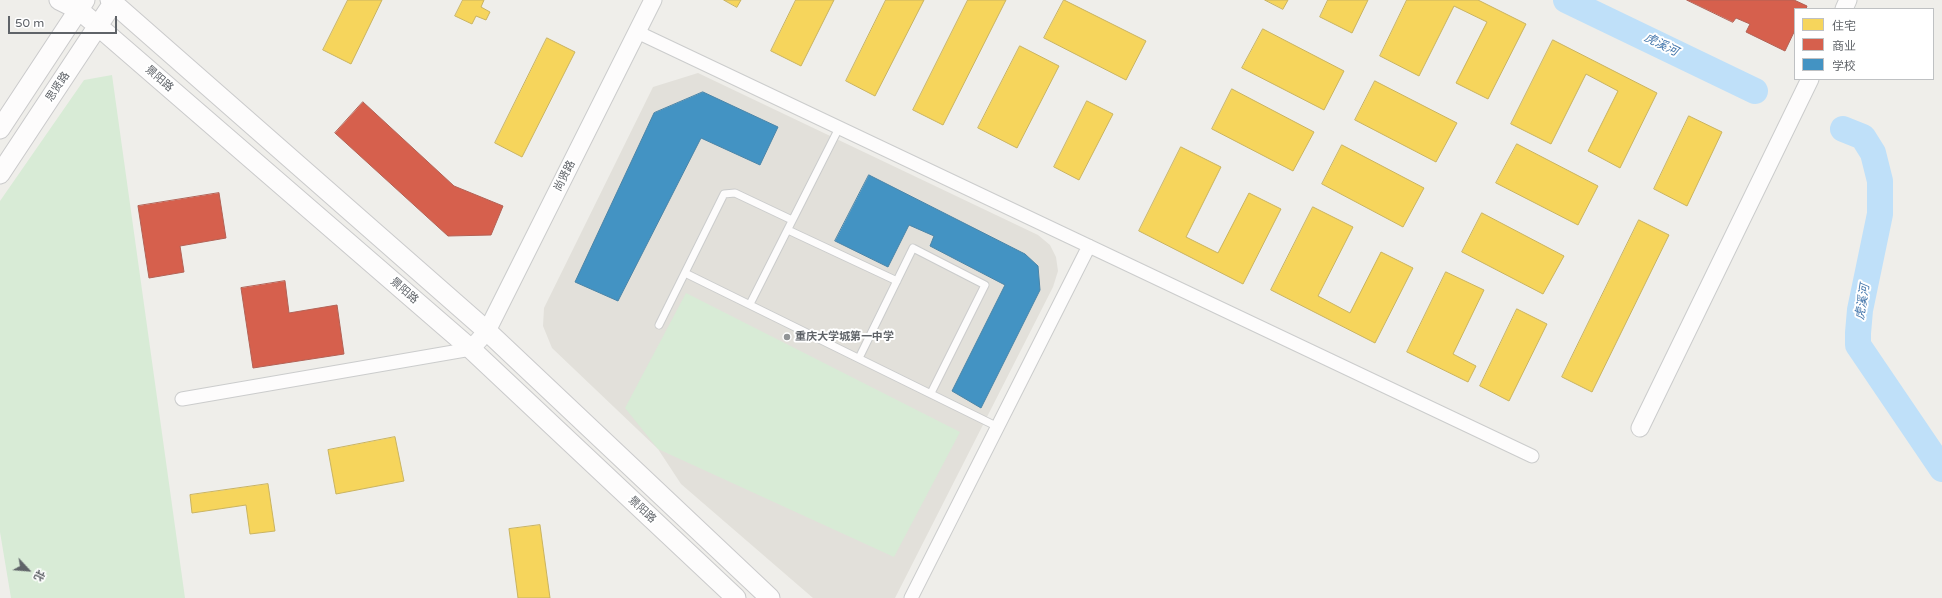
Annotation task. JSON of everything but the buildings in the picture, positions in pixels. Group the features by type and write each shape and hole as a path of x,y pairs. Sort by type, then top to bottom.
{"main road":[{"name":"景阳路","path":"59,0 82,5 99,27 471,349 736,598"},
{"path":"113,1 487,331 770,598"},
{"name":"思贤路","path":"0,174 99,27 113,1"},
{"path":"0,129 82,5"}],"street":[{"name":"尚贤路","path":"471,349 487,331 653,0"},
{"path":"637,32 1532,456"},
{"path":"1640,428 1810,80"},
{"path":"911,598 1089,246"},
{"path":"182,399 471,349"}],"lane":[{"path":"750,304 839,128"},
{"path":"659,325 724,194 735,193 792,220"},
{"path":"788,230 897,281"},
{"path":"859,358 913,248 985,284 931,393"},
{"path":"685,273 998,427"}],"shaded area":[{"name":"重庆大学城第一中学","path":"698,73 1038,235 1050,245 1056,257 1058,271 1053,287 895,598 813,598 681,484 658,449 552,348 543,326 544,308 653,87"}],"green space":[{"path":"112,75 185,598 11,598 0,532 0,201 84,80"},
{"path":"686,293 960,432 894,557 658,449 625,408"}],"waterway":[{"name":"虎溪河","path":"1566,0 1755,91"},
{"name":"虎溪河","path":"1843,129 1863,137 1873,153 1880,181 1880,214 1860,310 1858,345 1942,469"}],"place":[{"name":"重庆大学城第一中学","path":"787,337"}]}
